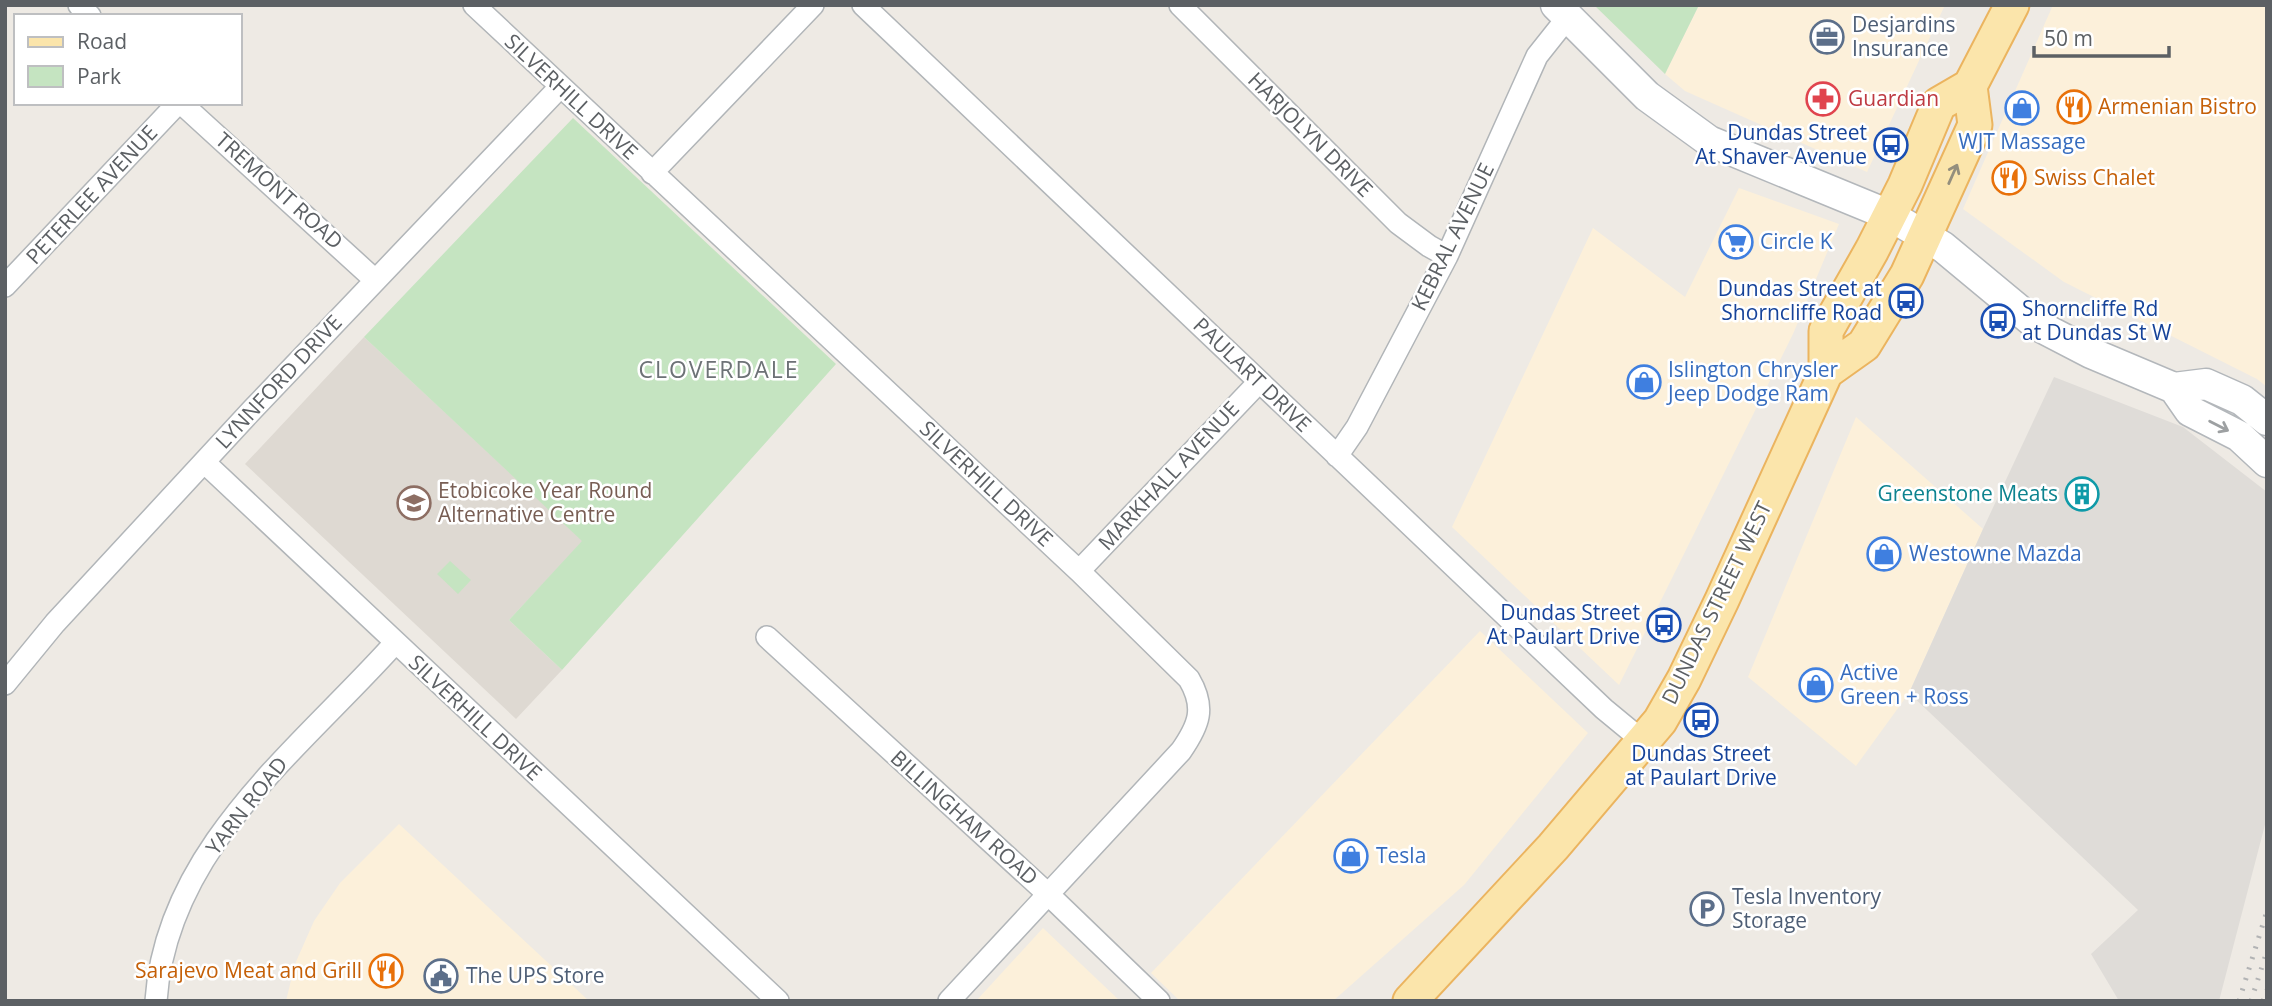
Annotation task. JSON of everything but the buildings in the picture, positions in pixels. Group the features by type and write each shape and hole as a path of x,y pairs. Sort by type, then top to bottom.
{"main road":[{"path":"1970,86 2012,5"},
{"name":"DUNDAS STREET WEST","path":"1410,1001 1553,847 1660,721 1684,679 1826,372 1826,331 1905,185 1939,104 1970,86 1975,125 1907,275 1864,345 1826,372"}],"street":[{"name":"SILVERHILL DRIVE","path":"474,5 1079,571 1189,679 1198,699 1199,716 1194,732 1181,751 949,1001"},
{"path":"652,173 814,5"},
{"name":"PAULART DRIVE","path":"863,5 1604,709 1644,742"},
{"name":"HARJOLYN DRIVE","path":"1180,5 1398,223 1447,256"},
{"path":"1562,11 1647,96 1709,141 1889,215 1943,247 2036,326 2174,388 2206,384 2242,400 2267,420"},
{"name":"KEBRAL AVENUE","path":"1337,456 1357,427 1447,256 1537,56 1562,11"},
{"name":"LYNNFORD DRIVE","path":"5,684 55,623 204,462 560,87"},
{"name":"PETERLEE AVENUE","path":"5,286 178,105"},
{"name":"TREMONT ROAD","path":"182,105 375,280"},
{"name":"MARKHALL AVENUE","path":"1079,571 1259,382"},
{"path":"2174,388 2190,411 2239,436 2267,462"},
{"name":"SILVERHILL DRIVE","path":"204,462 778,1001"},
{"name":"BILLINGHAM ROAD","path":"767,637 1049,895 1159,1001"},
{"name":"YARN ROAD","path":"156,1001 160,961 173,922 188,886 214,845 236,813 301,739 395,643"}],"shaded area":[{"path":"1699,5 1945,5 1867,172 1685,91 1665,74"},
{"path":"2053,5 2267,5 2267,387 2257,379 2064,282 1963,209"},
{"path":"1739,188 1839,224 1793,334 1619,685 1452,527 1593,228 1685,297"},
{"name":"Etobicoke Year Round Alternative Centre","path":"364,337 583,541 509,620 562,670 516,719 245,464"},
{"path":"2054,377 2183,427 2267,492 2267,817 2219,1001 2119,1001 2091,954 2138,910 1909,693"},
{"path":"1856,417 1983,529 1909,693 1856,766 1748,677"},
{"path":"1480,631 1588,733 1464,885 1333,1001 1180,1001 1151,973"},
{"path":"399,824 589,1001 286,1001 295,964 314,921 340,883"},
{"path":"1043,928 1120,1001 976,1001"}],"green space":[{"path":"1594,5 1699,5 1665,74"},
{"path":"573,118 836,364 562,670 509,620 582,541 364,337"},
{"path":"450,561 471,580 458,594 437,574"}],"railway":[{"path":"2239,1001 2267,911"},
{"path":"2251,1001 2267,951"},
{"path":"2263,1001 2267,990"}],"place":[{"name":"Desjardins Insurance","path":"1827,37"},
{"name":"Guardian","path":"1823,99"},
{"name":"Armenian Bistro","path":"2074,107"},
{"name":"WJT Massage","path":"2022,108"},
{"name":"Dundas Street At Shaver Avenue","path":"1891,145"},
{"name":"Swiss Chalet","path":"2009,178"},
{"name":"Circle K","path":"1736,242"},
{"name":"Dundas Street at Shorncliffe Road","path":"1906,301"},
{"name":"Shorncliffe Rd at Dundas St W","path":"1998,321"},
{"name":"Islington Chrysler Jeep Dodge Ram","path":"1644,382"},
{"name":"Greenstone Meats","path":"2082,494"},
{"name":"Etobicoke Year Round Alternative Centre","path":"414,503"},
{"name":"Westowne Mazda","path":"1884,554"},
{"name":"Dundas Street At Paulart Drive","path":"1664,625"},
{"name":"Active Green + Ross","path":"1816,685"},
{"name":"Dundas Street at Paulart Drive","path":"1701,720"},
{"name":"Tesla","path":"1351,856"},
{"name":"Tesla Inventory Storage","path":"1707,909"},
{"name":"Sarajevo Meat and Grill","path":"386,971"},
{"name":"The UPS Store","path":"441,976"}],"district":[{"name":"CLOVERDALE","path":"719,370"}]}
